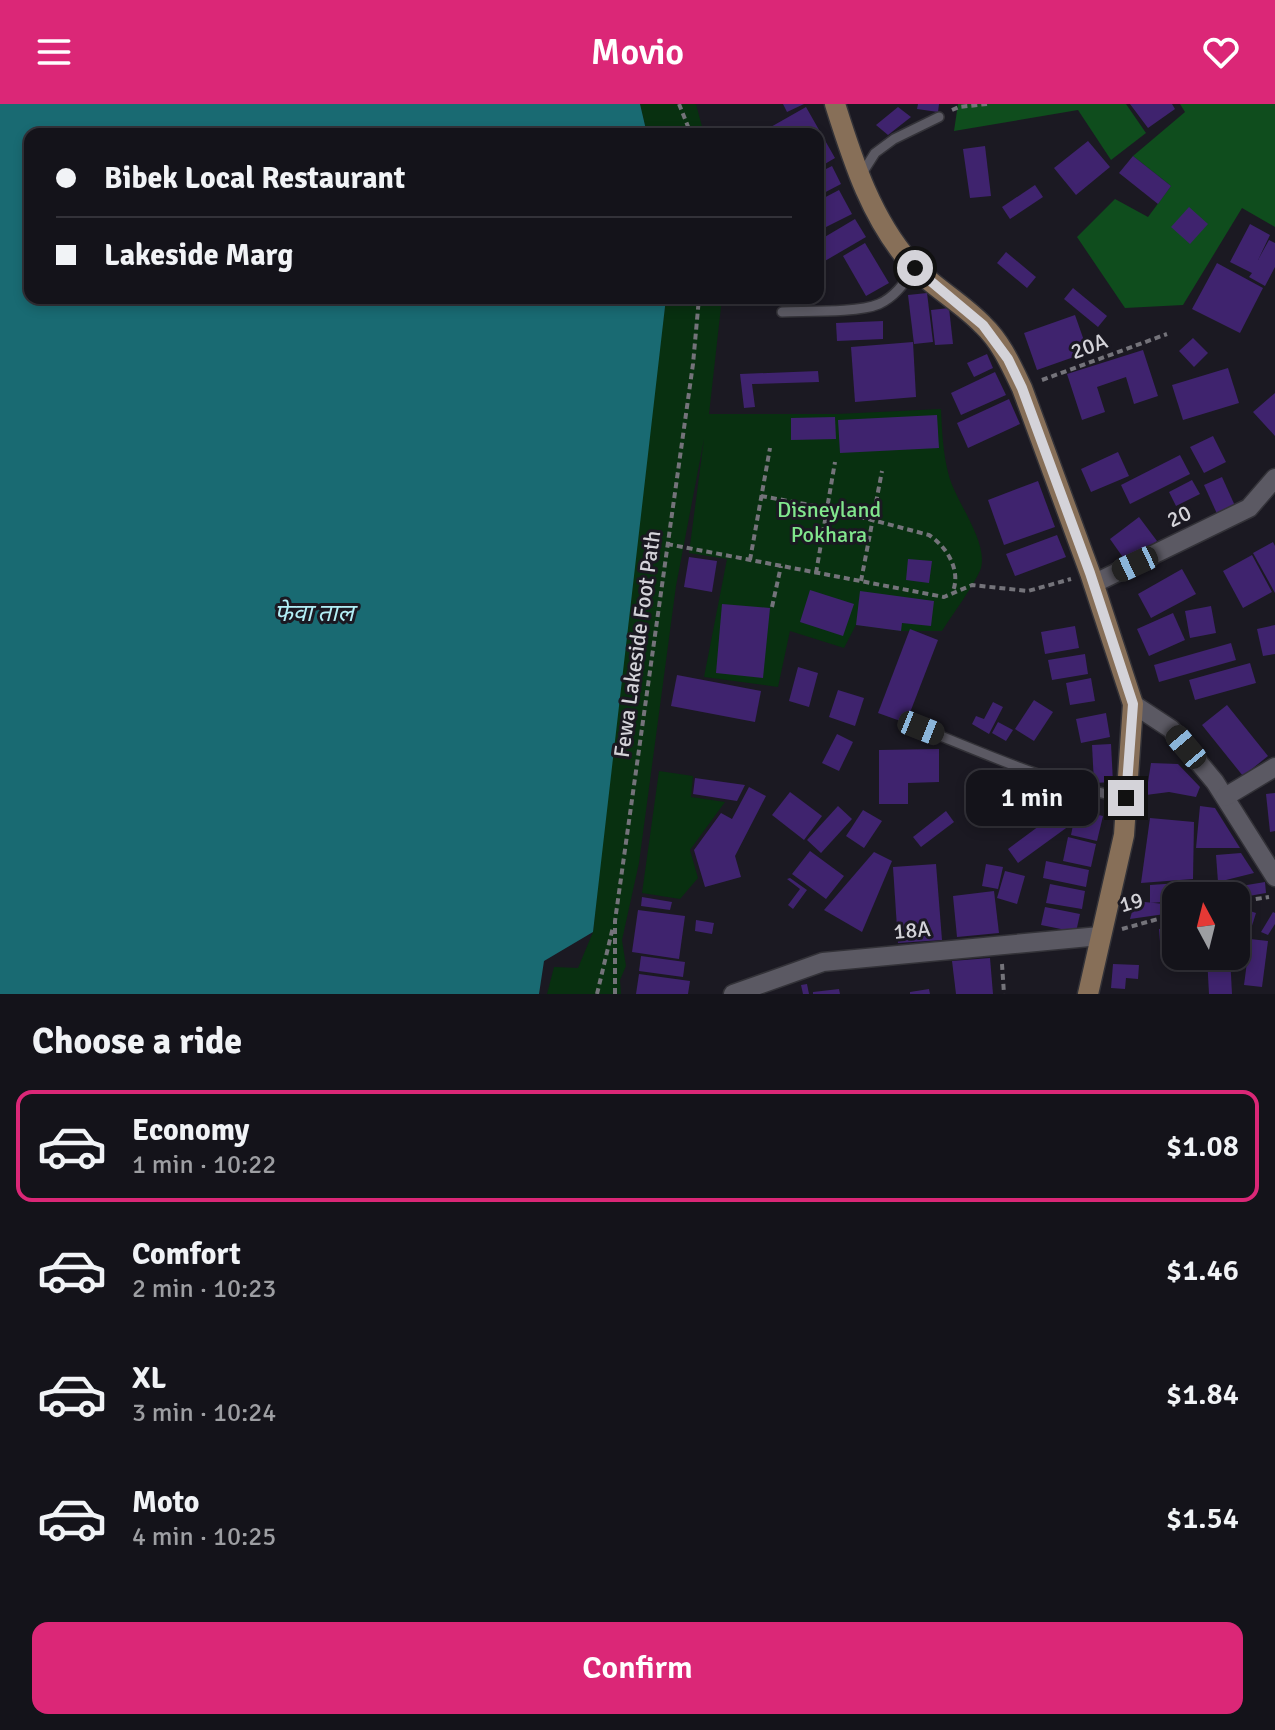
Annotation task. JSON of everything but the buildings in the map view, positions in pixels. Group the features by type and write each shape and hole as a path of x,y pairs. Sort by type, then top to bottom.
{"main road":[{"path":"836,104 859,178 889,237 915,268 983,325 1008,359 1022,388 1092,578 1133,704 1124,835 1088,994"}],"street":[{"name":"20","path":"1092,578 1249,508 1275,478"},
{"path":"1133,704 1171,729 1225,797 1275,877"},
{"path":"1225,797 1275,767"},
{"name":"18A","path":"733,994 823,962 1100,936"}],"lane":[{"path":"859,178 875,153 884,146 939,117"},
{"path":"782,312 878,304 899,290 915,268"},
{"path":"921,728 1046,778 1126,798"}],"path":[{"path":"679,104 689,128"},
{"path":"939,117 959,107 987,104"},
{"name":"Fewa Lakeside Foot Path","path":"615,994 615,921 693,364 698,304"},
{"name":"20A","path":"1022,388 1167,334"},
{"path":"750,560 770,448"},
{"path":"816,573 835,462"},
{"path":"861,581 882,471"},
{"path":"761,496 827,508 929,535 942,544 957,578 954,591 944,597"},
{"path":"667,544 944,597 972,585 1028,591 1092,578"},
{"path":"772,607 781,566"},
{"path":"1250,900 1275,896"},
{"name":"19","path":"1100,936 1162,918"},
{"path":"598,991 615,921"},
{"path":"1001,945 1004,994"}],"green space":[{"path":"640,104 696,104 702,128 646,128"},
{"path":"958,104 1126,104 1146,133 1111,160 1078,110 954,131"},
{"path":"1180,104 1275,104 1275,227 1242,208 1183,305 1125,308 1077,237 1115,199 1148,217 1171,186 1133,156 1185,112"},
{"name":"Disneyland Pokhara","path":"665,304 721,304 709,414 837,414 941,409 949,476 976,534 982,557 981,568 969,590 942,631 901,631 856,625 844,648 790,631 778,687 704,677 727,559 689,553 704,439 676,586 639,863 622,940 626,966 620,980 621,994 547,994 554,967 578,968 593,932 623,646"},
{"path":"659,771 693,776 691,797 725,802 690,850 698,878 680,899 642,893"}],"water":[{"name":"फेवा ताल","path":"0,104 640,104 646,128 24,128 24,304 665,304 593,932 544,961 539,994 0,994"}],"route":[{"path":"915,268 996,339 1022,388 1090,573 1133,704 1126,798"}]}
